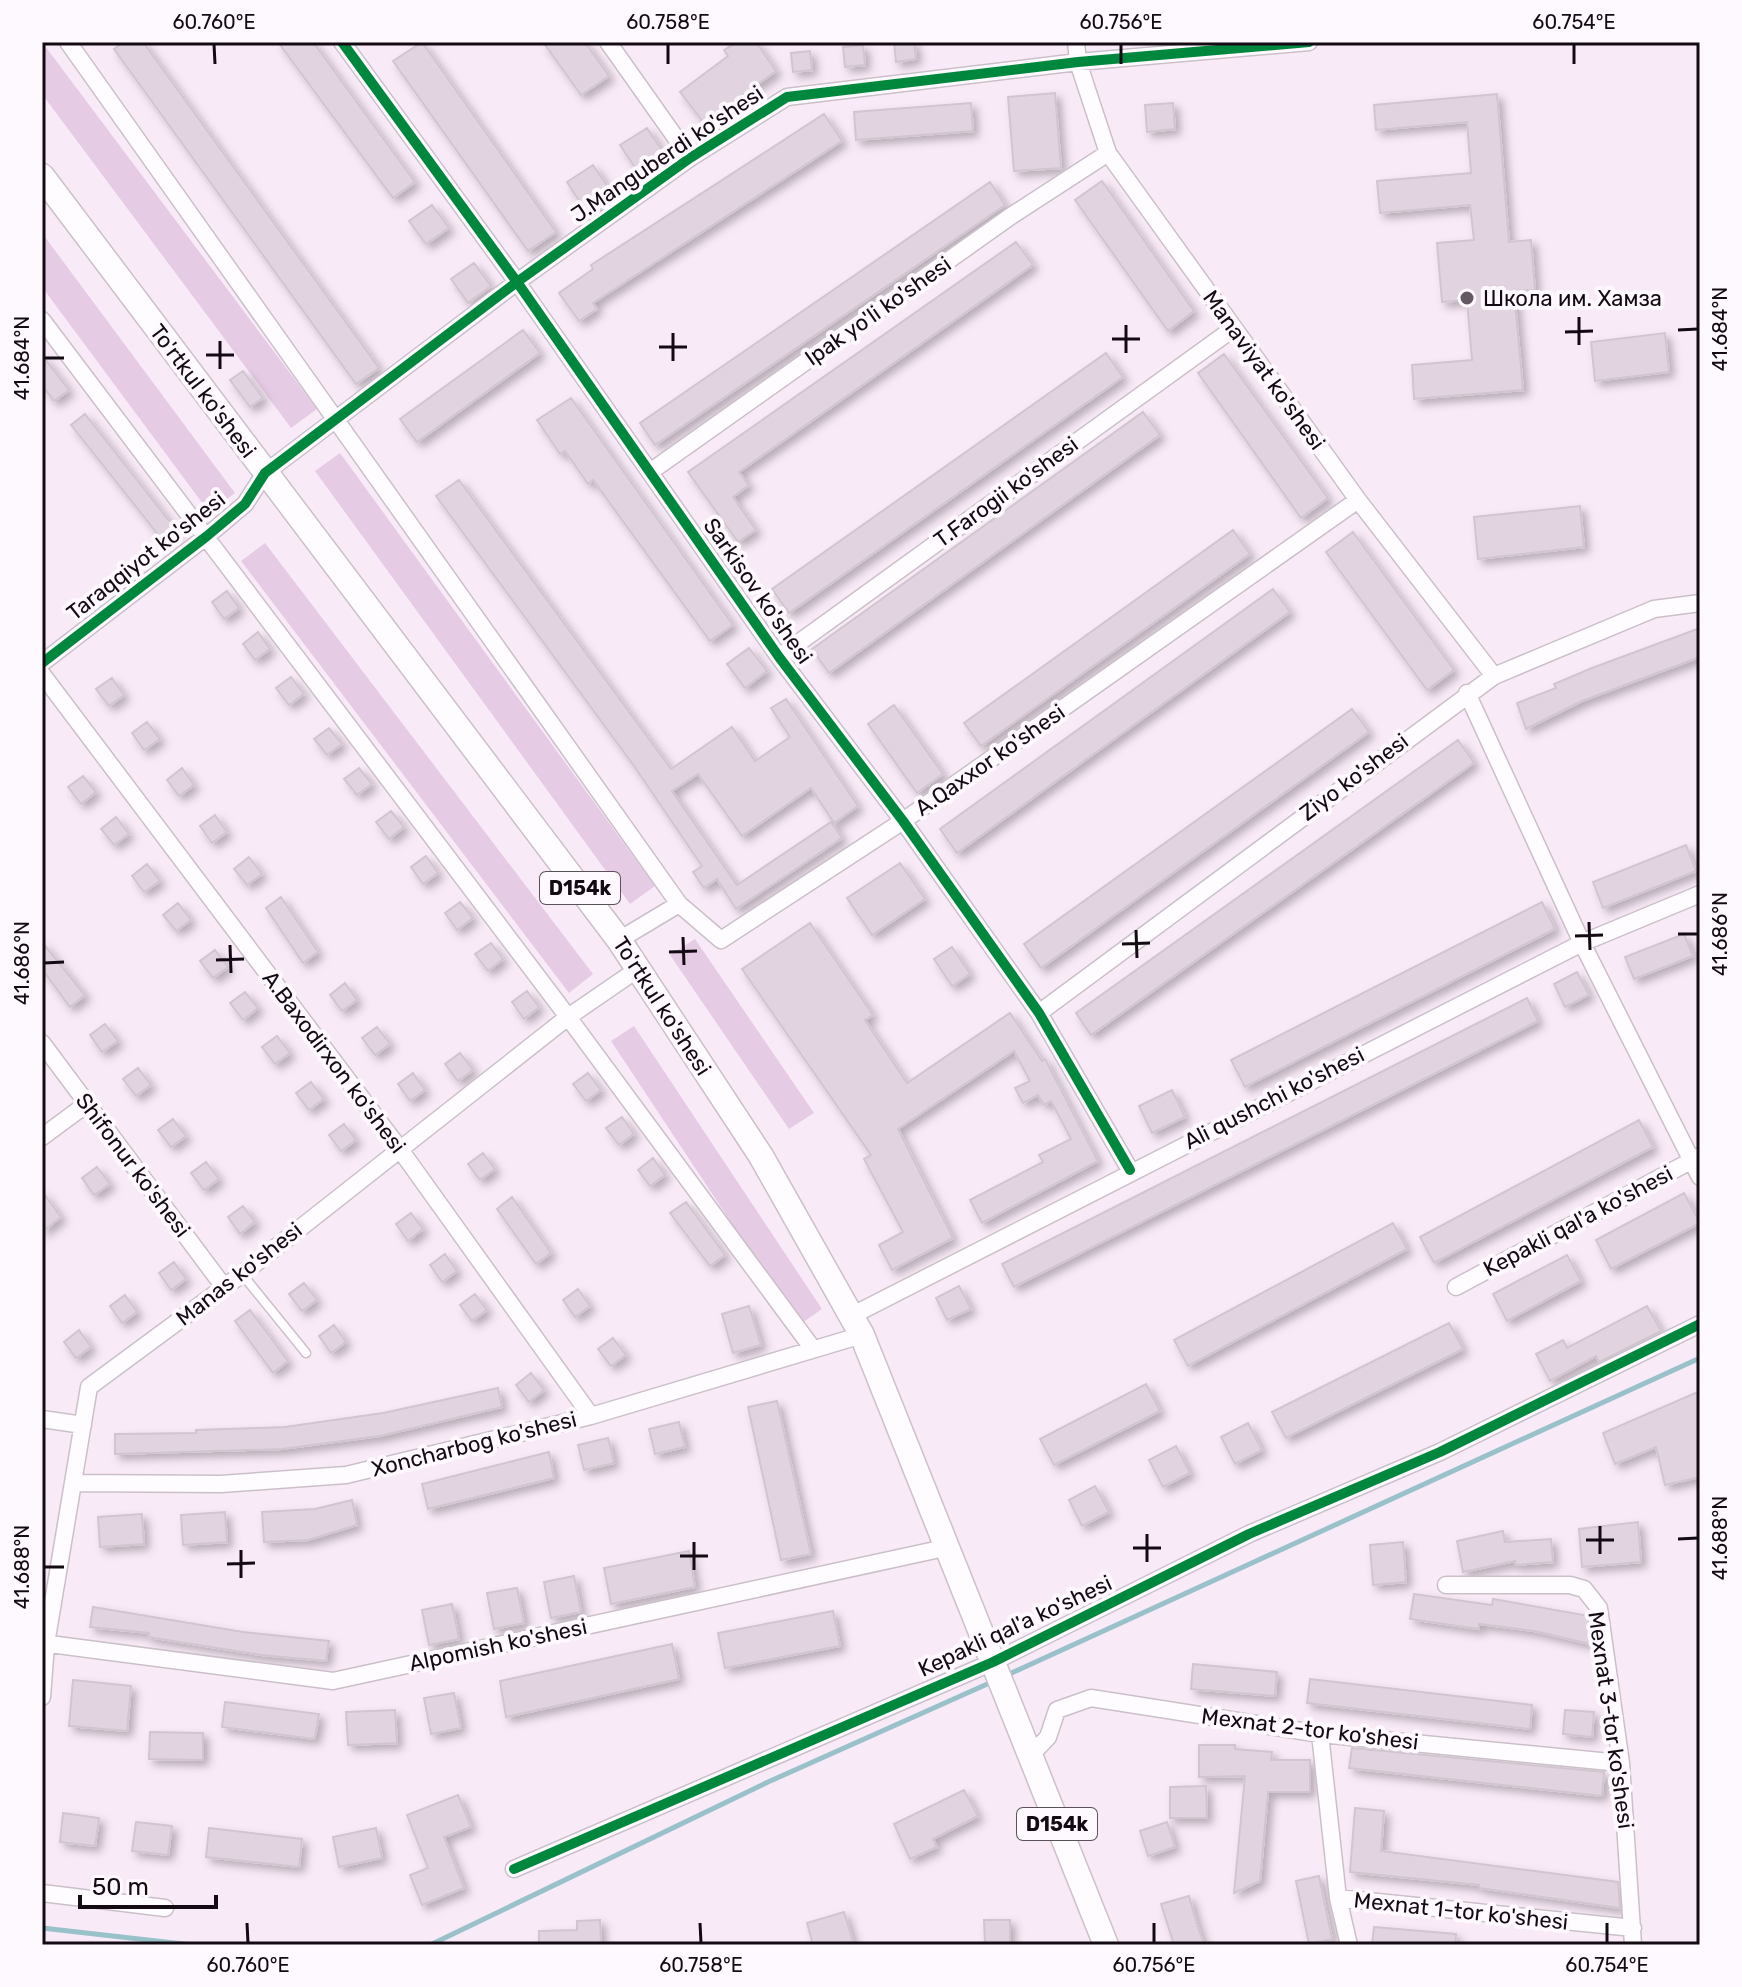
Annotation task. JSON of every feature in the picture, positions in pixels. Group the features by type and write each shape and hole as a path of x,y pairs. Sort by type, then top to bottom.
{"main road":[{"name":"To'rtkul ko'shesi","path":"42,176 619,940 761,1156 858,1325 995,1668"},
{"name":"D154k","path":"995,1668 1106,1945"}],"street":[{"path":"68,42 338,418 679,904 619,940"},
{"name":"Sarkisov ko'shesi","path":"342,42 517,282 779,657 903,821 1039,1013 1130,1170"},
{"path":"608,42 690,158"},
{"name":"Manaviyat ko'shesi","path":"1076,42 1078,62 1108,153 1358,500 1494,676"},
{"name":"J.Manguberdi ko'shesi","path":"265,473 517,282 690,158 787,97 1078,62 1309,42"},
{"name":"Ipak yo'li ko'shesi","path":"650,472 1011,216 1108,153"},
{"path":"42,320 568,1017 813,1349"},
{"name":"T.Farogii ko'shesi","path":"779,657 1234,328"},
{"name":"Taraqqiyot ko'shesi","path":"42,663 245,504 265,473"},
{"name":"A.Qaxxor ko'shesi","path":"679,904 721,940 903,821 1358,500"},
{"name":"Ziyo ko'shesi","path":"1039,1013 1467,693 1494,676 1654,609 1700,603"},
{"name":"A.Baxodirxon ko'shesi","path":"42,674 399,1148 591,1416"},
{"path":"1467,693 1582,943 1696,1157 1700,1177"},
{"name":"Ali qushchi ko'shesi","path":"858,1325 1130,1170 1582,943 1700,894"},
{"name":"Manas ko'shesi","path":"42,1697 44,1643 89,1387 242,1274 568,1017 638,969"},
{"name":"Shifonur ko'shesi","path":"42,1043 224,1287"},
{"path":"42,1137 88,1103"},
{"name":"Kepakli qal'a ko'shesi","path":"1456,1287 1696,1157"},
{"name":"Kepakli qal'a ko'shesi","path":"514,1869 995,1668 1249,1534 1440,1452 1700,1324"},
{"name":"Xoncharbog ko'shesi","path":"74,1483 221,1484 346,1475 591,1416 813,1349 858,1325"},
{"path":"42,1419 83,1425"},
{"name":"Alpomish ko'shesi","path":"44,1643 333,1681 949,1547"},
{"name":"Mexnat 3-tor ko'shesi","path":"1446,1585 1570,1585 1584,1589 1599,1608 1621,1763 1633,1937"},
{"name":"Mexnat 2-tor ko'shesi","path":"1030,1756 1048,1737 1057,1710 1091,1698 1320,1734 1621,1763"},
{"path":"1320,1734 1338,1898 1349,1945"},
{"path":"42,1893 165,1908"},
{"name":"Mexnat 1-tor ko'shesi","path":"1338,1898 1633,1937"}],"lane":[{"path":"242,1274 306,1353"}],"shaded area":[{"path":"42,42 317,409 291,428 42,94"},
{"path":"42,233 235,493 209,512 42,287"},
{"path":"340,453 655,886 630,904 315,471"},
{"path":"265,543 593,974 569,993 241,561"},
{"path":"695,939 814,1113 789,1129 670,955"},
{"path":"634,1026 822,1309 799,1325 611,1041"}],"building":[{"path":"124,42 143,42 379,368 356,384 114,49"},
{"path":"278,42 313,42 415,182 393,198"},
{"path":"422,42 556,232 528,251 393,61"},
{"path":"543,42 585,42 609,76 581,95"},
{"path":"737,42 756,42 776,71 704,123 680,92 728,56 724,50"},
{"path":"894,42 914,42 916,59 896,62"},
{"path":"863,45 865,65 845,67 843,47"},
{"path":"810,51 812,70 793,72 791,53"},
{"path":"1055,93 1061,168 1014,171 1008,97"},
{"path":"1497,94 1509,242 1531,240 1535,290 1514,291 1523,390 1414,399 1412,365 1472,360 1467,300 1442,302 1437,243 1474,240 1470,205 1380,213 1377,181 1471,173 1467,122 1376,130 1374,105"},
{"path":"971,103 973,131 856,140 854,112"},
{"path":"1173,103 1175,129 1147,132 1145,105"},
{"path":"824,114 842,141 593,303 597,309 579,321 559,293 593,269 591,265"},
{"path":"647,128 665,155 638,172 620,145"},
{"path":"593,165 612,193 585,210 567,182"},
{"path":"1102,181 1194,311 1168,331 1075,200"},
{"path":"990,182 1005,205 655,445 640,423"},
{"path":"432,205 449,228 426,244 409,221"},
{"path":"1016,242 1033,265 739,472 749,485 733,497 756,530 738,542 688,472"},
{"path":"474,263 491,286 468,303 451,279"},
{"path":"523,330 540,353 417,442 400,419"},
{"path":"1665,333 1669,372 1595,381 1591,342"},
{"path":"1106,353 1123,377 789,613 772,589"},
{"path":"1224,354 1328,498 1301,518 1198,373"},
{"path":"42,355 69,390 54,401 42,385"},
{"path":"243,371 263,398 250,407 230,380"},
{"path":"571,398 733,625 710,641 593,480 588,484 565,451 560,454 537,420"},
{"path":"1143,412 1160,435 829,673 812,649"},
{"path":"85,414 178,532 164,542 71,425"},
{"path":"459,480 671,769 732,727 755,761 790,737 771,708 786,699 858,806 834,823 811,788 742,836 698,774 672,791 737,885 831,822 842,838 736,909 717,879 704,888 693,872 702,866 634,766 436,496"},
{"path":"1580,506 1584,547 1478,559 1474,517"},
{"path":"1233,530 1250,554 981,746 964,723"},
{"path":"1353,532 1454,670 1427,690 1326,552"},
{"path":"1273,589 1290,612 957,853 940,829"},
{"path":"227,591 239,608 224,619 212,602"},
{"path":"1700,628 1700,657 1582,701 1526,729 1517,703 1556,688 1554,684 1592,668"},
{"path":"258,632 270,649 255,660 243,644"},
{"path":"749,648 767,671 745,688 727,664"},
{"path":"291,677 304,694 289,705 276,688"},
{"path":"112,678 124,695 109,706 96,689"},
{"path":"894,705 943,774 917,793 868,724"},
{"path":"1352,709 1369,732 1041,968 1024,944"},
{"path":"147,722 160,739 144,750 132,733"},
{"path":"329,728 342,744 327,755 314,739"},
{"path":"1458,740 1474,763 1091,1035 1076,1013"},
{"path":"182,768 194,785 179,796 167,780"},
{"path":"359,768 372,784 357,795 344,779"},
{"path":"83,776 96,792 81,804 68,787"},
{"path":"391,811 404,827 389,839 376,822"},
{"path":"215,815 227,832 212,843 200,826"},
{"path":"116,817 129,834 114,845 101,829"},
{"path":"1686,845 1696,871 1603,908 1593,882"},
{"path":"426,856 438,873 423,884 411,867"},
{"path":"249,857 262,874 247,885 234,869"},
{"path":"900,863 925,899 872,935 847,898"},
{"path":"147,864 160,881 144,892 132,876"},
{"path":"281,897 318,952 303,963 266,908"},
{"path":"460,902 473,918 457,930 445,913"},
{"path":"1542,902 1555,929 1245,1087 1231,1060"},
{"path":"178,903 191,920 176,931 163,915"},
{"path":"810,923 873,1015 865,1020 907,1083 1010,1013 1042,1061 1045,1059 1098,1161 982,1223 970,1200 1043,1162 1039,1155 1071,1139 1051,1101 1044,1105 1038,1095 1023,1103 1015,1088 1030,1081 1014,1051 898,1129 953,1238 892,1270 879,1245 903,1232 864,1159 871,1155 742,969"},
{"path":"1684,934 1693,956 1634,979 1625,957"},
{"path":"42,942 85,995 70,1007 42,969"},
{"path":"491,943 503,959 488,971 475,954"},
{"path":"952,947 970,974 952,986 934,959"},
{"path":"215,950 228,967 213,978 200,961"},
{"path":"1577,972 1589,995 1565,1007 1554,984"},
{"path":"345,983 357,1000 342,1011 330,995"},
{"path":"527,991 539,1007 524,1019 512,1002"},
{"path":"245,992 258,1008 243,1020 230,1003"},
{"path":"1527,998 1538,1021 1014,1287 1002,1264"},
{"path":"105,1024 118,1041 102,1052 90,1035"},
{"path":"377,1027 390,1044 375,1055 362,1038"},
{"path":"277,1036 290,1053 275,1064 262,1047"},
{"path":"460,1053 473,1070 458,1081 445,1064"},
{"path":"138,1068 151,1085 136,1096 123,1079"},
{"path":"413,1073 425,1090 410,1101 398,1084"},
{"path":"588,1073 601,1090 586,1101 573,1084"},
{"path":"311,1082 324,1099 309,1110 296,1093"},
{"path":"1172,1090 1185,1117 1152,1133 1139,1106"},
{"path":"622,1117 634,1134 619,1145 606,1128"},
{"path":"173,1119 186,1136 171,1147 158,1130"},
{"path":"1639,1120 1653,1147 1434,1263 1420,1237"},
{"path":"344,1124 356,1140 341,1151 329,1135"},
{"path":"483,1153 495,1169 480,1180 468,1164"},
{"path":"653,1158 665,1175 650,1186 638,1170"},
{"path":"206,1162 219,1179 204,1190 191,1173"},
{"path":"97,1167 110,1184 94,1195 82,1178"},
{"path":"42,1191 61,1217 42,1232"},
{"path":"1684,1193 1700,1223 1611,1269 1596,1240"},
{"path":"512,1197 551,1253 536,1264 497,1209"},
{"path":"686,1202 725,1255 710,1266 670,1213"},
{"path":"243,1206 255,1222 240,1234 228,1217"},
{"path":"411,1213 423,1229 408,1241 396,1224"},
{"path":"1393,1223 1407,1249 1188,1366 1174,1340"},
{"path":"445,1254 457,1271 442,1282 430,1265"},
{"path":"1567,1255 1581,1281 1507,1321 1493,1294"},
{"path":"174,1262 186,1279 171,1290 159,1273"},
{"path":"304,1283 317,1300 302,1311 289,1294"},
{"path":"959,1286 971,1309 947,1320 936,1298"},
{"path":"578,1289 590,1306 575,1317 563,1300"},
{"path":"475,1294 487,1310 472,1321 460,1305"},
{"path":"125,1295 137,1312 122,1323 110,1306"},
{"path":"749,1306 761,1345 733,1353 722,1314"},
{"path":"1647,1306 1661,1331 1599,1362 1596,1356 1550,1381 1536,1354 1563,1340 1567,1348"},
{"path":"250,1310 288,1361 273,1373 235,1321"},
{"path":"1449,1323 1463,1349 1286,1438 1272,1412"},
{"path":"334,1325 346,1342 331,1353 319,1336"},
{"path":"79,1330 91,1347 76,1358 64,1342"},
{"path":"613,1338 626,1355 611,1366 598,1349"},
{"path":"531,1373 544,1390 529,1402 516,1385"},
{"path":"1146,1384 1160,1411 1054,1465 1040,1439"},
{"path":"498,1388 502,1407 380,1436 282,1449 115,1454 115,1434 285,1427 383,1413"},
{"path":"1700,1391 1700,1477 1665,1485 1656,1447 1615,1464 1603,1433"},
{"path":"777,1401 811,1554 781,1560 748,1407"},
{"path":"679,1422 685,1447 655,1454 649,1429"},
{"path":"1248,1423 1262,1450 1235,1464 1221,1437"},
{"path":"608,1438 614,1463 584,1470 578,1445"},
{"path":"1176,1446 1190,1473 1163,1487 1149,1460"},
{"path":"549,1452 554,1478 428,1509 422,1484"},
{"path":"1095,1486 1109,1512 1082,1526 1069,1500"},
{"path":"352,1500 357,1525 308,1540 264,1542 262,1512 315,1509"},
{"path":"225,1512 227,1542 183,1545 181,1515"},
{"path":"142,1514 144,1544 100,1547 98,1517"},
{"path":"1638,1522 1641,1562 1582,1567 1579,1529"},
{"path":"1503,1531 1505,1542 1551,1539 1553,1562 1515,1565 1515,1561 1463,1572 1457,1541"},
{"path":"1403,1542 1406,1582 1373,1585 1370,1545"},
{"path":"689,1551 695,1587 611,1604 604,1568"},
{"path":"574,1576 581,1612 551,1618 544,1582"},
{"path":"517,1588 524,1623 494,1629 487,1593"},
{"path":"1414,1594 1492,1605 1493,1599 1589,1616 1590,1644 1534,1631 1479,1624 1479,1629 1410,1619"},
{"path":"452,1604 459,1639 429,1645 422,1610"},
{"path":"93,1607 243,1632 329,1641 326,1661 261,1655 148,1637 149,1633 90,1627"},
{"path":"833,1611 840,1646 725,1668 718,1633"},
{"path":"672,1644 679,1679 506,1717 500,1681"},
{"path":"1193,1664 1277,1672 1275,1696 1191,1689"},
{"path":"1310,1679 1532,1705 1530,1729 1307,1703"},
{"path":"73,1680 131,1686 127,1731 69,1726"},
{"path":"454,1693 461,1728 431,1734 424,1698"},
{"path":"225,1702 319,1714 314,1739 222,1727"},
{"path":"395,1710 397,1743 348,1745 346,1712"},
{"path":"1565,1710 1594,1712 1592,1737 1563,1734"},
{"path":"150,1732 203,1733 203,1760 149,1759"},
{"path":"1199,1745 1235,1745 1235,1749 1272,1752 1271,1760 1310,1760 1310,1792 1268,1792 1260,1881 1234,1893 1245,1776 1199,1777"},
{"path":"1352,1748 1604,1772 1602,1796 1349,1768"},
{"path":"1206,1786 1207,1818 1170,1818 1170,1787"},
{"path":"964,1790 978,1816 933,1839 937,1847 910,1859 894,1824"},
{"path":"458,1795 471,1827 444,1837 464,1888 422,1905 410,1875 428,1868 407,1815"},
{"path":"1355,1808 1384,1811 1381,1851 1618,1882 1620,1908 1479,1888 1479,1885 1350,1872"},
{"path":"63,1813 99,1818 95,1846 60,1842"},
{"path":"136,1822 172,1826 168,1855 132,1851"},
{"path":"1167,1822 1175,1847 1148,1856 1140,1831"},
{"path":"209,1828 302,1839 299,1867 206,1857"},
{"path":"376,1828 382,1858 339,1867 333,1837"},
{"path":"1319,1876 1332,1939 1309,1944 1296,1881"},
{"path":"1189,1896 1204,1945 1174,1945 1161,1904"},
{"path":"844,1912 853,1942 813,1945 807,1923"},
{"path":"600,1920 601,1945 539,1945 539,1931 577,1930 577,1921"},
{"path":"984,1920 1010,1920 1010,1945 985,1945"},
{"path":"1374,1927 1456,1934 1455,1945 1372,1945"}],"waterway":[{"path":"1007,1675 1700,1358"},
{"path":"430,1945 768,1782 994,1681"},
{"path":"42,1928 192,1945"}],"cycle path":[{"path":"342,42 517,282 779,657 903,821 1039,1013 1130,1170"},
{"path":"42,663 245,504 265,473 517,282 690,158 787,97 1078,62 1309,42"},
{"path":"514,1869 993,1662 1249,1534 1440,1452 1700,1324"}],"place":[{"name":"Школа им. Хамза","path":"1467,298"}]}
